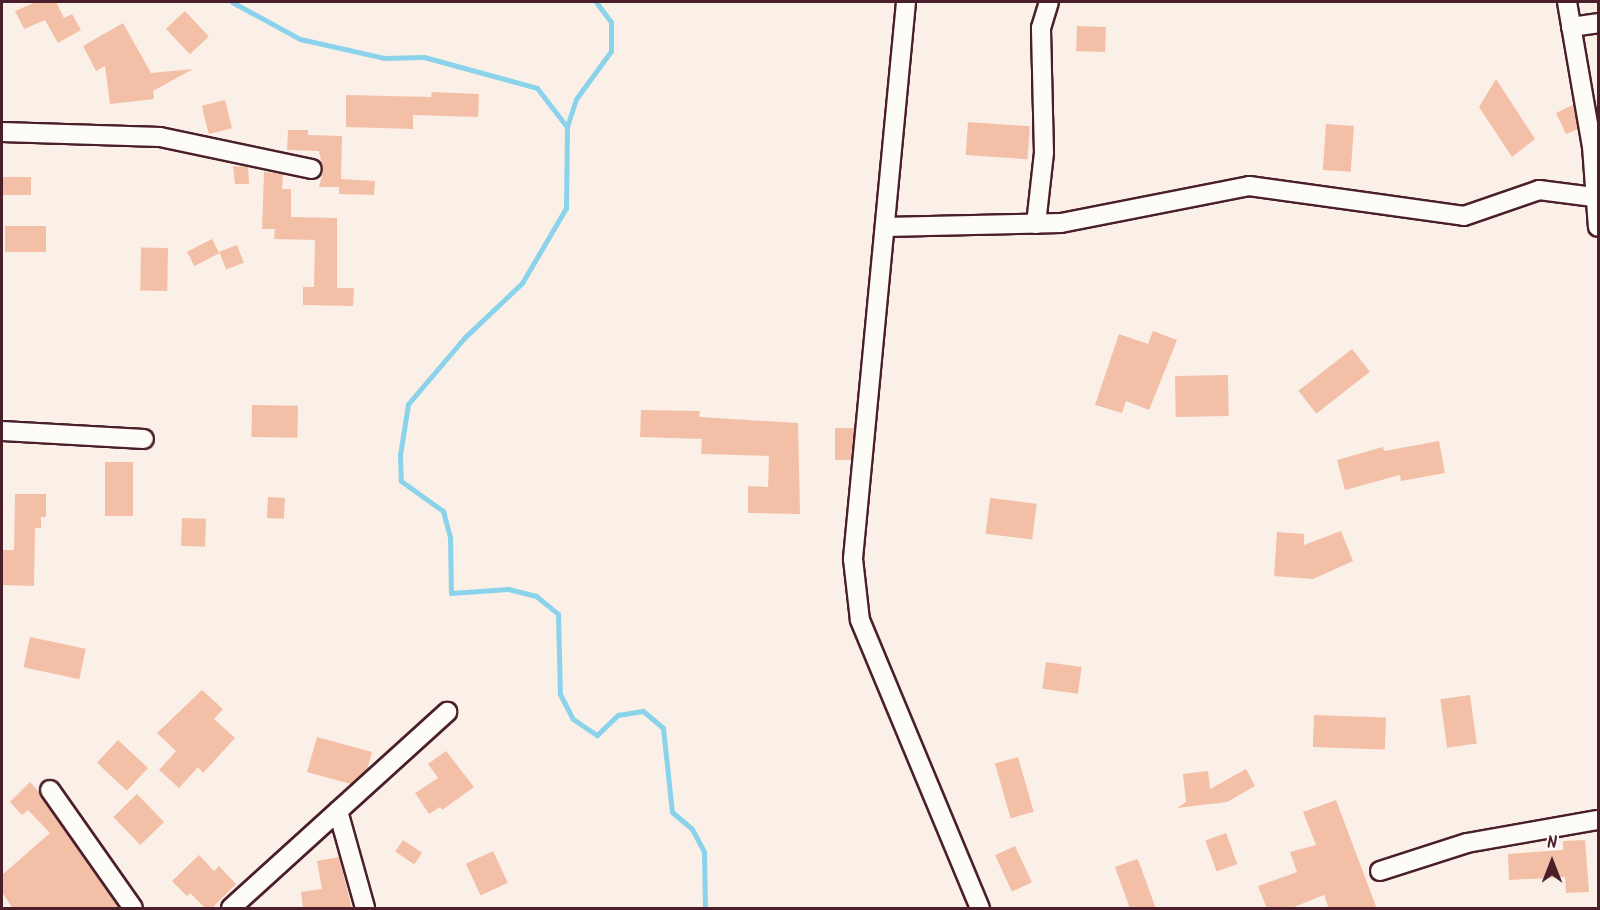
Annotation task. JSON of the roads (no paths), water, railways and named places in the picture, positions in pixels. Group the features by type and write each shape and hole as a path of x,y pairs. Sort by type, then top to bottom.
{"street":[{"path":"906,2 853,559 860,620 980,909"},
{"path":"1035,224 1044,153 1041,28 1049,2"},
{"path":"1567,2 1592,146 1594,197 1599,227"},
{"path":"1571,27 1599,23"},
{"path":"2,132 160,137 312,169"},
{"path":"885,227 1061,223 1249,186 1464,216 1539,190 1594,197"},
{"path":"2,431 144,439"},
{"path":"231,909 447,711"},
{"path":"50,790 133,909"},
{"path":"338,810 365,909"},
{"path":"1380,871 1467,843 1599,820"}],"waterway":[{"path":"232,2 300,39 384,58 424,57 537,88 567,127"},
{"path":"596,2 611,22 611,51 576,99 567,127 566,208 522,283 465,337 408,404 400,455 401,481 443,511 450,537 451,593 508,589 536,596 558,614 560,694 573,719 597,735 618,715 643,711 663,728 672,812 692,829 704,852 705,908"}]}
